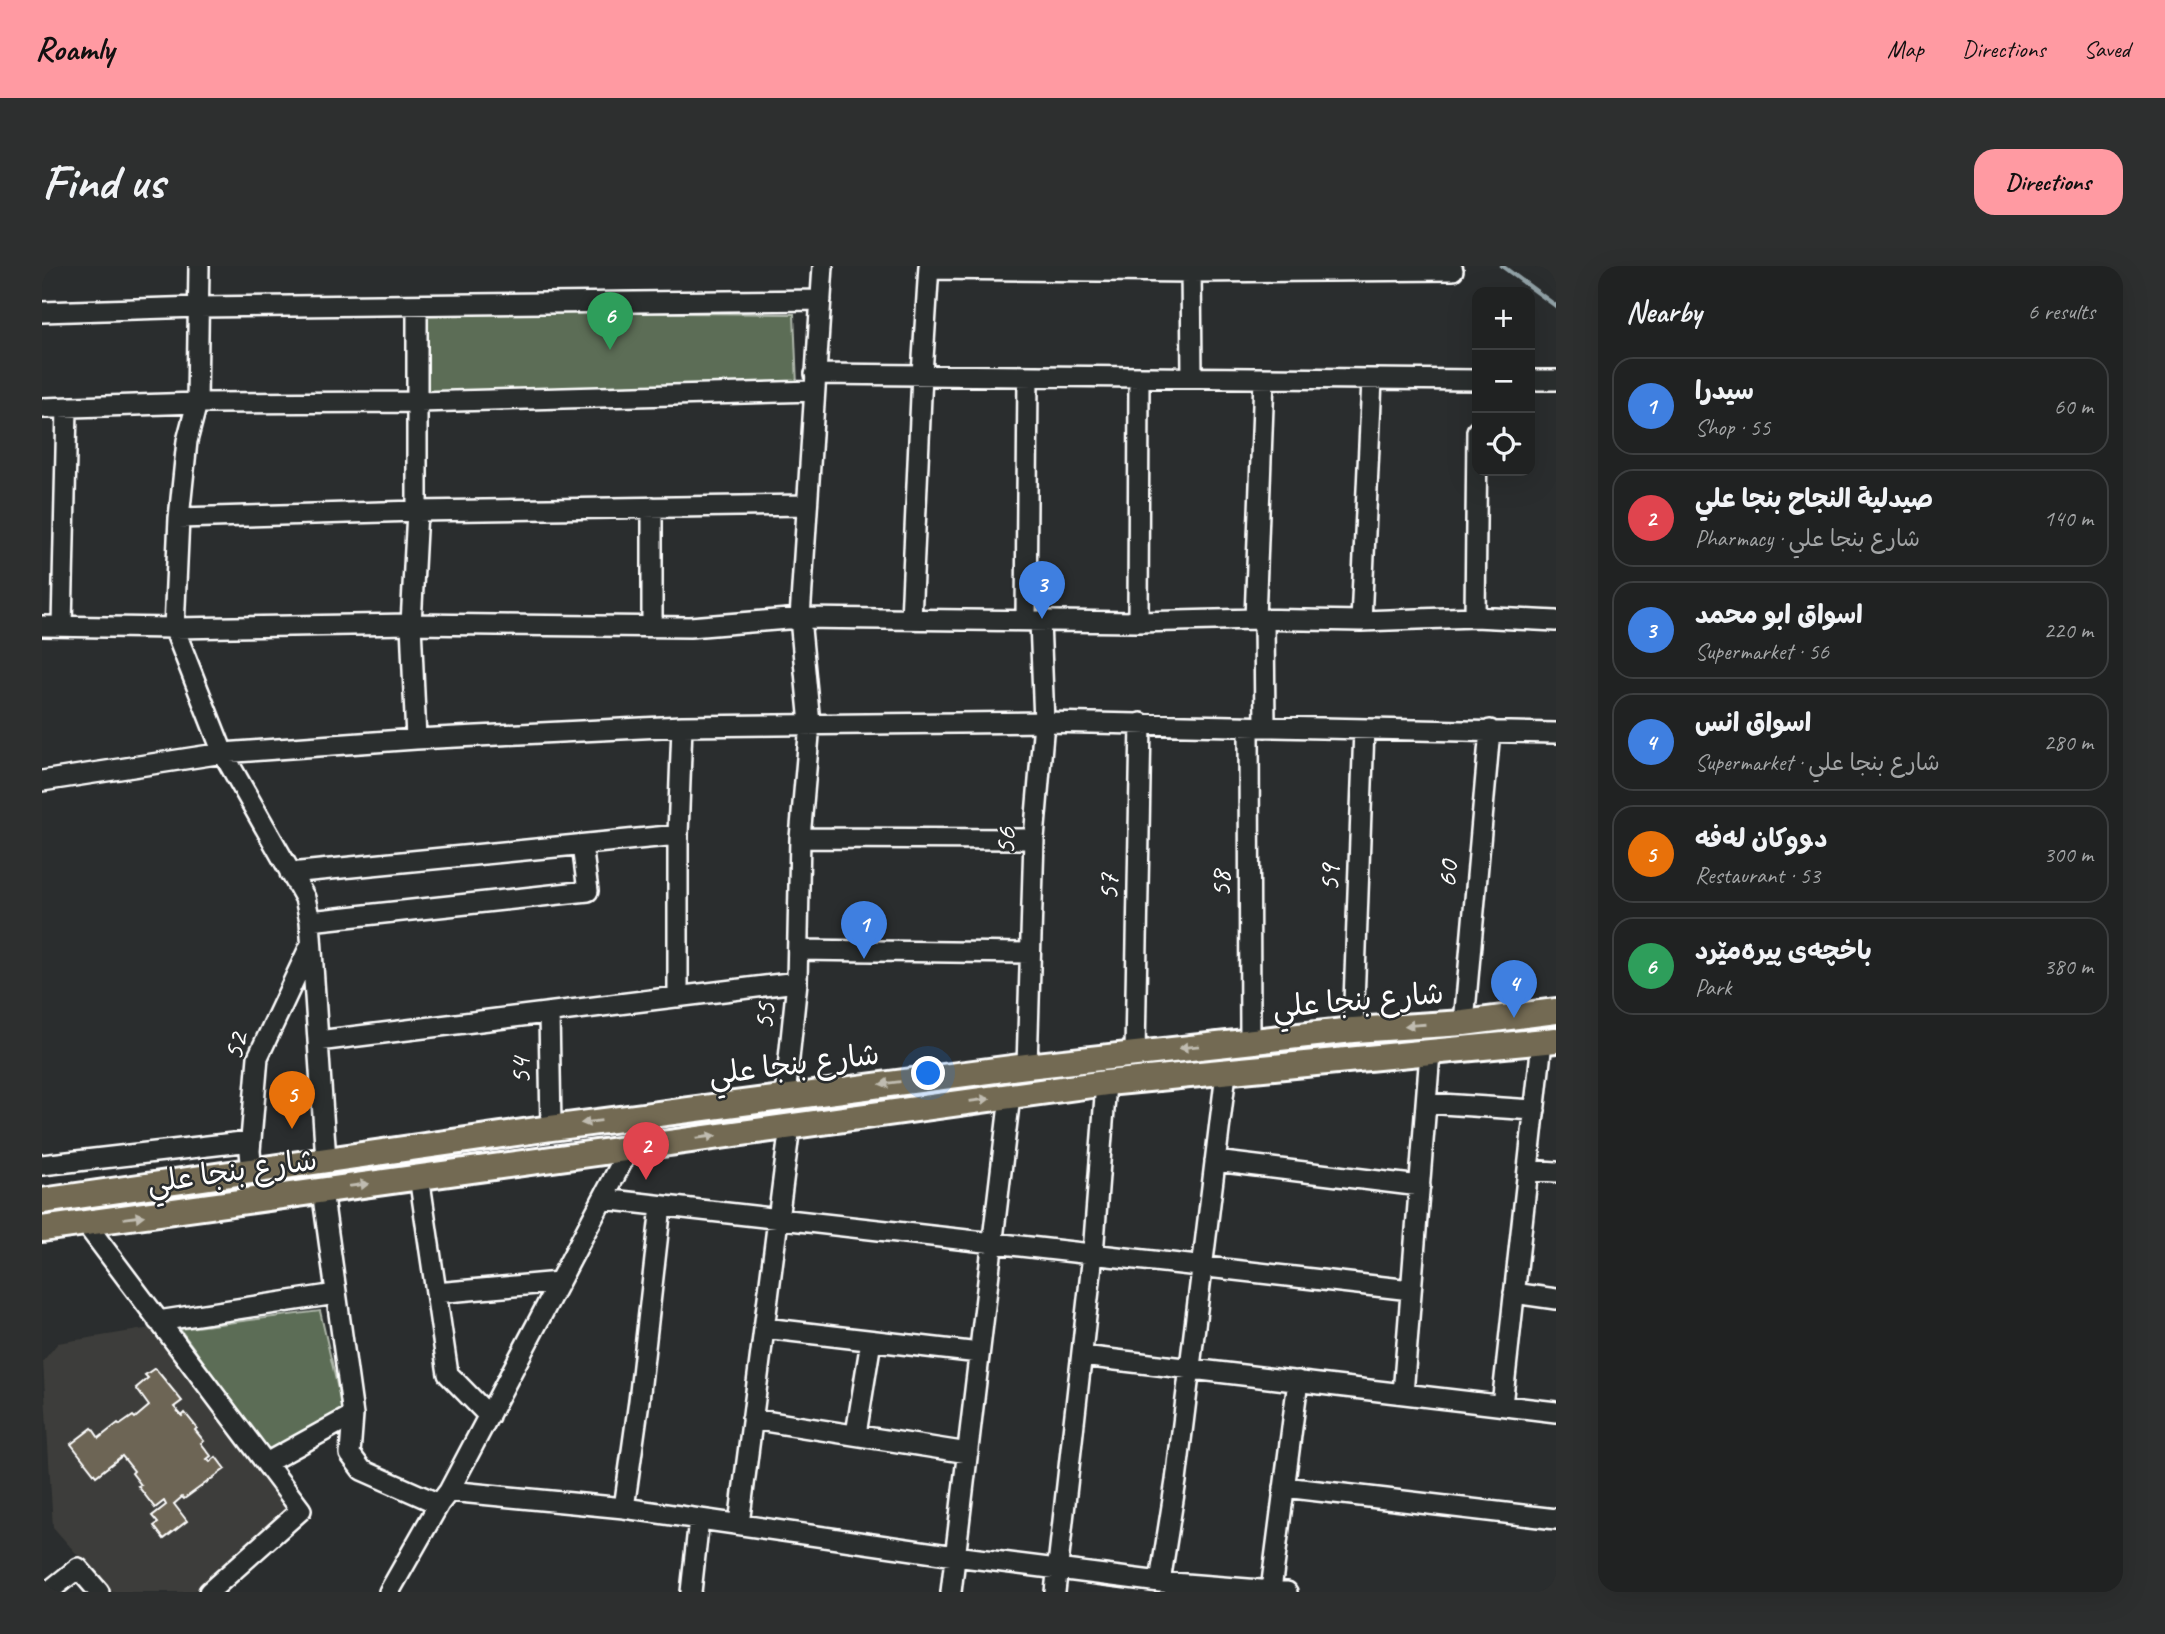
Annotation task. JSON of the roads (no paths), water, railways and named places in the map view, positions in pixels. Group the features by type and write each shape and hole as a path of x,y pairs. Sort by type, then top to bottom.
{"main road":[{"name":"شارع بنجا علي","path":"42,1201 551,1128 1135,1052 1353,1030 1464,1023 1556,1012"},
{"name":"شارع بنجا علي","path":"42,1229 1106,1083 1549,1041"},
{"path":"851,1088 855,1117"}],"street":[{"path":"199,266 197,404 187,442 178,518 174,628 223,753 304,898 310,921 326,1160"},
{"name":"55","path":"785,1097 797,982 800,838 810,724 800,618 823,266"},
{"path":"911,619 929,268 1453,270"},
{"path":"1191,269 1192,377"},
{"path":"42,312 199,307 821,300"},
{"path":"416,739 411,624 417,511 417,305"},
{"path":"42,408 419,402 922,374 1472,380"},
{"name":"56","path":"1027,376 1033,620 1044,722 1034,839 1027,1066"},
{"path":"1138,622 1139,377"},
{"name":"58","path":"1250,1041 1264,379"},
{"path":"1361,621 1372,380"},
{"path":"1535,380 1556,380"},
{"path":"67,408 52,626 174,628 411,624 690,627 800,618 1138,622 1361,621 1475,617 1556,621"},
{"path":"1475,617 1477,476"},
{"path":"178,518 807,505"},
{"path":"652,507 652,626"},
{"path":"42,781 223,753 416,739 682,726 1044,722 1556,733"},
{"name":"57","path":"1135,1052 1140,723"},
{"path":"678,997 678,835 682,726"},
{"name":"59","path":"1353,1030 1364,729"},
{"name":"60","path":"1464,1023 1490,730"},
{"path":"290,873 678,835"},
{"path":"800,838 1034,839"},
{"path":"310,921 588,891 582,845"},
{"name":"52","path":"252,1172 251,1141 258,1057 310,946"},
{"path":"798,950 1030,953"},
{"path":"318,1041 797,982"},
{"name":"54","path":"549,1013 551,1128"},
{"path":"1502,1405 1535,1110 1549,1041"},
{"path":"1403,1394 1430,1053"},
{"path":"1160,1582 1190,1368 1226,1073"},
{"path":"1055,1592 1093,1254 1106,1083"},
{"path":"951,1592 1010,1096"},
{"path":"1426,1103 1535,1110"},
{"path":"739,1524 790,1126"},
{"path":"42,1165 251,1141"},
{"path":"389,1592 489,1416 630,1147"},
{"path":"1215,1161 1420,1186"},
{"path":"1528,1170 1556,1172"},
{"path":"419,1176 448,1374 489,1416"},
{"path":"322,1190 353,1415 350,1454 362,1469 444,1497 624,1508 1057,1569 1160,1582 1279,1591 1284,1487 1297,1381"},
{"path":"603,1199 1411,1290"},
{"path":"624,1508 661,1206"},
{"path":"86,1224 301,1510 209,1592"},
{"path":"436,1293 559,1282"},
{"path":"1514,1293 1556,1300"},
{"path":"159,1321 336,1294"},
{"path":"764,1328 979,1353"},
{"path":"856,1434 872,1341"},
{"path":"1082,1356 1556,1412"},
{"path":"266,1463 353,1415"},
{"path":"752,1419 968,1452"},
{"path":"1284,1487 1556,1519"},
{"path":"691,1592 699,1518"},
{"path":"48,1592 78,1568 99,1592"}],"waterway":[{"path":"1502,266 1556,306"}],"place":[{"name":"باخچەی پیرەمێرد","path":"610,350"},
{"name":"اسواق ابو محمد","path":"1042,619"},
{"name":"سيدرا","path":"864,959"},
{"name":"اسواق انس","path":"1514,1018"},
{"name":"دووكان لەفە","path":"292,1129"},
{"name":"صيدلية النجاح بنجا علي","path":"646,1180"}]}
